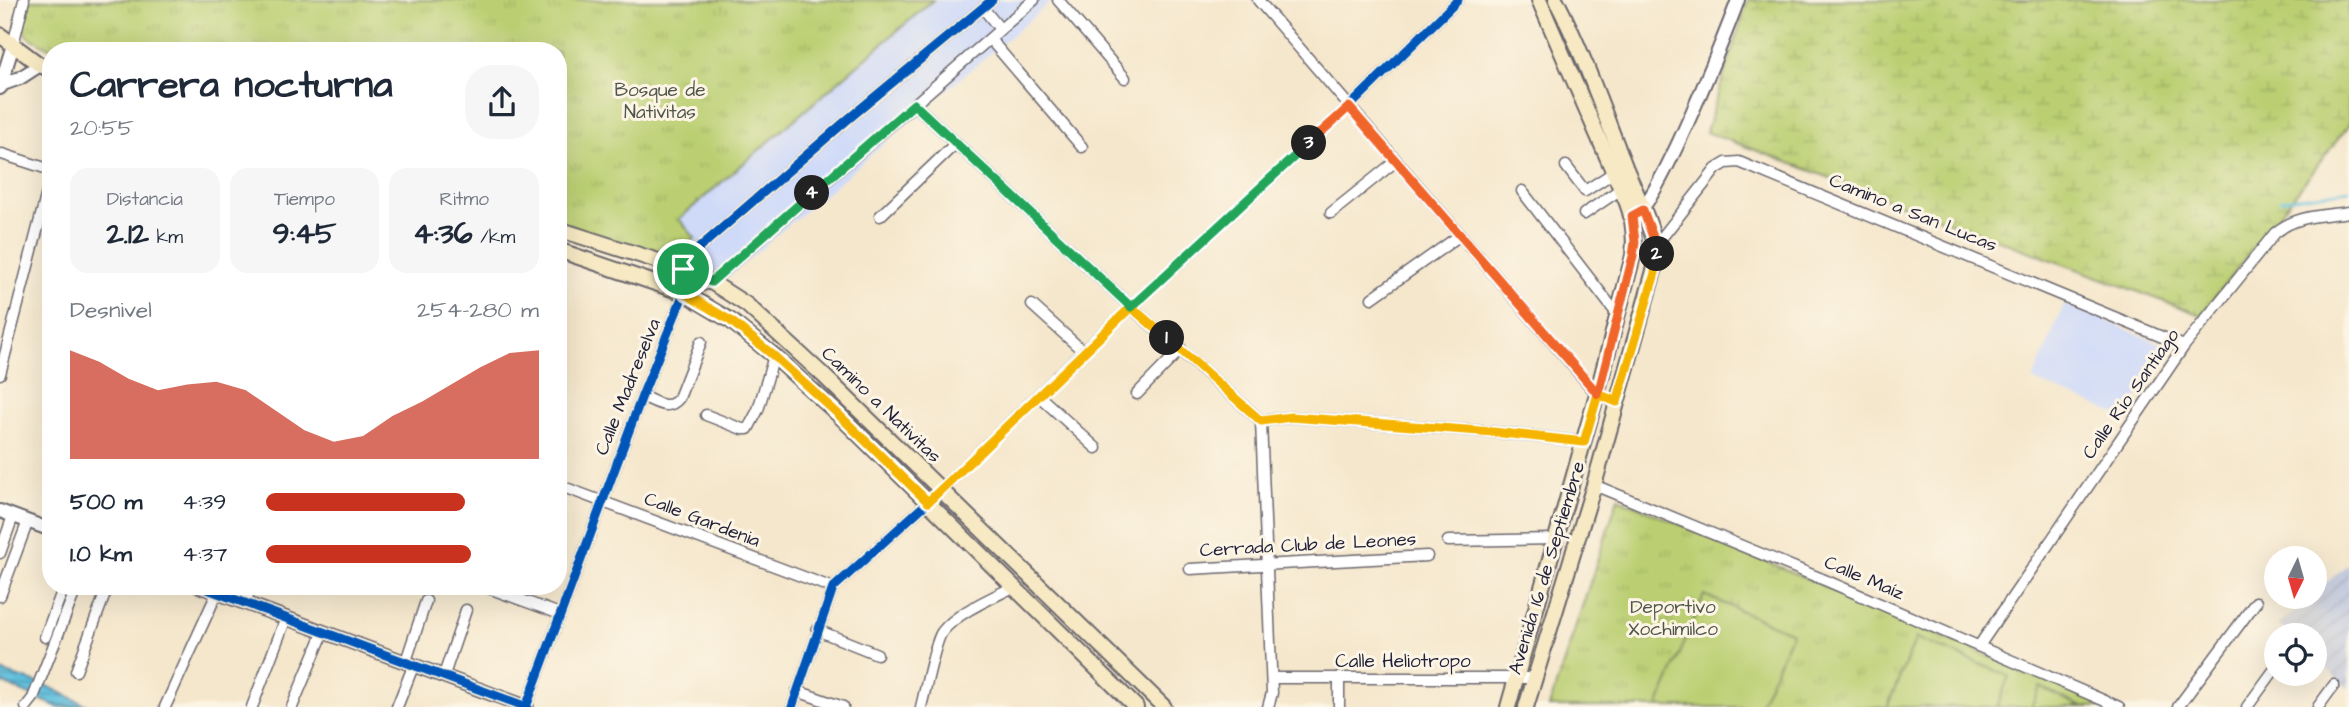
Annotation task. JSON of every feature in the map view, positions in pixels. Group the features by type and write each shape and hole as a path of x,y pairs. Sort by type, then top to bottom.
{"main road":[{"path":"1539,0 1613,173 1632,204"},
{"path":"1556,0 1586,68 1632,204"},
{"path":"0,35 42,64"},
{"name":"Avenida 16 de Septiembre","path":"1526,707 1655,273 1656,245 1632,204"},
{"name":"Avenida 16 de Septiembre","path":"1508,707 1554,539 1598,394 1633,256 1635,242 1632,204"},
{"name":"Camino a Nativitas","path":"567,232 683,269 711,282 757,314 1164,707"},
{"name":"Camino a Nativitas","path":"567,253 684,293 731,321 838,414 1136,707"}],"street":[{"path":"1,86 24,0"},
{"path":"683,269 684,261 992,0"},
{"path":"684,293 711,282 1034,0"},
{"path":"1058,0 1125,78"},
{"path":"1258,0 1598,394 1617,402"},
{"path":"792,707 833,588 928,502 1083,351 1349,107 1458,0"},
{"path":"1584,214 1652,198 1689,119 1738,0"},
{"path":"983,8 1000,29"},
{"path":"990,38 1082,147"},
{"path":"1,86 42,69"},
{"path":"914,104 1131,307 1261,421 1272,678 1268,707"},
{"path":"880,216 956,143"},
{"path":"2,154 42,167"},
{"path":"1331,213 1396,161"},
{"name":"Camino a San Lucas","path":"1656,245 1716,169 1726,163 1739,162 2184,346"},
{"path":"1566,166 1585,191 1613,173"},
{"path":"1522,191 1617,314"},
{"path":"0,374 42,212"},
{"name":"Calle Río Santiago","path":"1979,646 2184,346 2275,233 2286,223 2297,219 2349,212"},
{"path":"1372,298 1460,236"},
{"name":"Calle Madreselva","path":"526,707 642,396 684,293 683,269"},
{"path":"1032,305 1083,351"},
{"path":"642,396 666,406 675,404 701,342"},
{"path":"1137,394 1181,349"},
{"path":"706,415 748,429 758,410 774,356"},
{"path":"1038,395 1096,448"},
{"path":"1261,421 1291,417 1493,432 1584,442"},
{"name":"Calle Maíz","path":"1594,485 2119,707"},
{"name":"Calle Gardenia","path":"567,488 833,588"},
{"path":"0,511 42,526"},
{"path":"0,553 13,516"},
{"path":"0,596 28,521"},
{"path":"1448,541 1554,539"},
{"name":"Cerrada Club de Leones","path":"1190,569 1427,556"},
{"path":"922,707 941,633 952,622 1013,587"},
{"path":"45,637 61,595"},
{"path":"30,703 73,595"},
{"path":"76,671 105,595"},
{"path":"165,707 216,595"},
{"path":"223,595 443,675 502,703 526,707"},
{"path":"246,603 248,595"},
{"path":"508,595 560,614"},
{"path":"397,707 426,601"},
{"path":"2178,707 2256,603"},
{"path":"443,675 466,610"},
{"path":"252,707 286,618"},
{"path":"817,630 877,654"},
{"path":"292,707 324,631"},
{"name":"Calle Heliotropo","path":"1272,678 1534,678"},
{"path":"1339,678 1339,707"},
{"path":"2247,707 2264,684"},
{"path":"2318,707 2334,685"},
{"path":"797,691 843,707"}],"shaded area":[{"path":"933,0 1053,0 724,280 704,272 691,258 695,238 679,220"},
{"path":"2064,304 2174,349 2150,380 2145,382 2147,384 2123,417 2033,380"},
{"path":"2349,563 2349,689 2327,669 2327,623 2281,623 2298,609 2328,609 2328,582"}],"green space":[{"name":"Bosque de Nativitas","path":"30,0 933,0 679,219 695,238 684,246 658,256 567,224 567,42 42,42 42,44 22,30"},
{"path":"1748,0 2349,0 2349,125 2201,315 1706,132"},
{"name":"Deportivo Xochimilco","path":"1618,498 2108,707 1549,707"},
{"path":"1704,595 1792,633 1759,707 1658,707"},
{"path":"1916,638 2009,676 1997,707 1887,707"},
{"path":"2040,687 2082,707 2031,707"}],"water":[{"path":"0,671 47,686 90,707 58,707 0,682"}],"waterway":[{"path":"2280,200 2349,190"}],"cycle path":[{"path":"526,707 642,396 684,293 684,261 847,120 992,0"},
{"path":"792,707 833,588 928,502 1083,351 1349,107 1458,0"},
{"path":"223,595 527,707"}],"route":[{"path":"683,269 684,293 731,321 774,356 928,502 1131,307 1261,421 1291,417 1493,432 1584,442 1598,394 1617,402 1657,260 1656,245 1643,210 1632,216 1635,242 1633,256 1598,394 1349,107 1131,307 914,104 711,282 683,269"}]}
